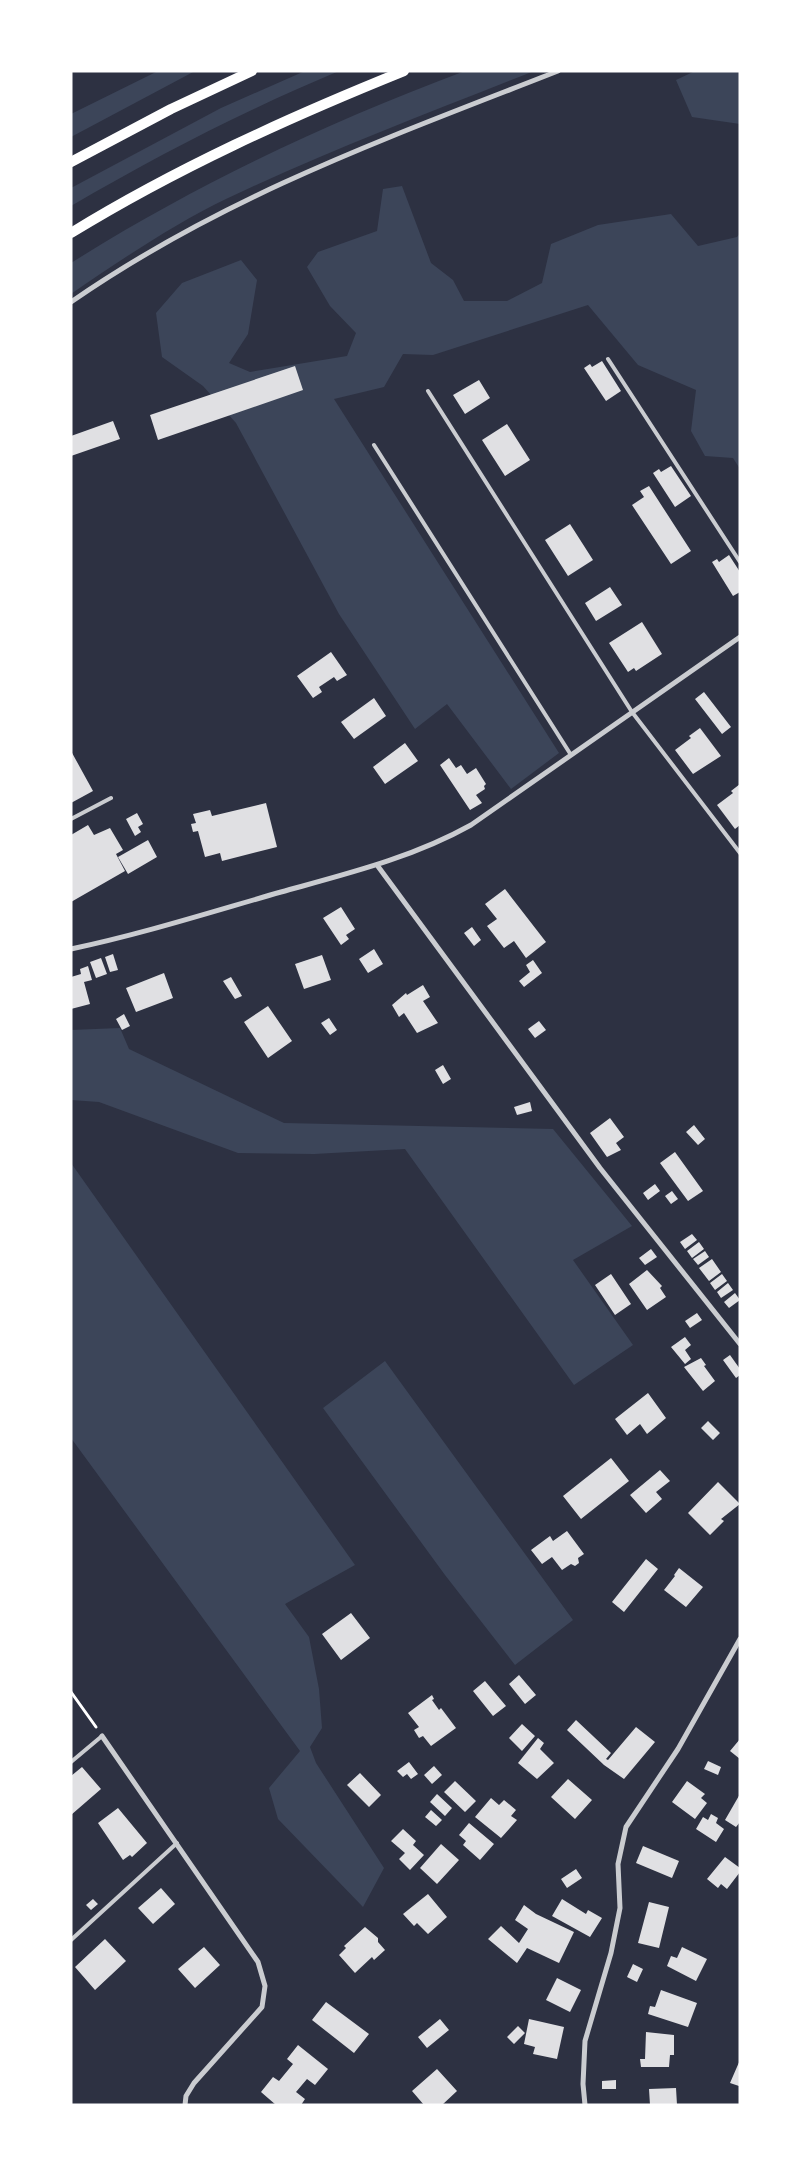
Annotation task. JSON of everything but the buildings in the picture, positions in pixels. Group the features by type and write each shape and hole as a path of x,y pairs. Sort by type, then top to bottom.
{"main road":[{"path":"71,162 171,109 252,71"},
{"path":"71,233 146,190 245,140 404,71"}],"street":[{"path":"71,302 125,266 254,195 351,152 558,71"},
{"path":"71,950 118,939 377,865 448,838 740,637"},
{"path":"377,865 600,1168 740,1344"},
{"path":"585,2105 583,2084 585,2042 611,1953 620,1908 618,1864 626,1827 678,1749 740,1639"},
{"path":"102,1736 258,1962 265,1986 264,2000 259,2013 194,2083 186,2096 185,2105"}],"lane":[{"path":"608,359 740,562"},
{"path":"428,391 632,712 740,853"},
{"path":"374,445 571,755"},
{"path":"71,819 111,798"},
{"path":"71,1762 102,1736"},
{"path":"71,1940 176,1844"}],"path":[{"path":"71,1692 102,1736"}],"shaded area":[{"path":"158,71 195,71 71,137 71,114"},
{"path":"305,71 339,71 270,101 203,134 71,206 71,188 221,108"},
{"path":"465,71 534,71 341,148 226,199 167,231 71,294 71,263 118,234 214,181 263,157 363,112"},
{"path":"695,71 740,71 740,124 692,117 676,80"},
{"path":"402,186 431,263 453,280 464,301 507,301 542,283 551,244 598,225 671,214 698,246 737,237 740,233 740,469 733,458 705,456 691,431 696,390 638,365 588,305 433,355 403,354 384,387 334,399 559,753 511,789 447,704 415,729 339,614 236,423 203,386 162,357 156,313 182,283 241,260 257,280 248,334 229,363 250,372 347,356 356,333 330,306 307,267 318,252 377,231 383,189"},
{"path":"120,1028 129,1049 284,1123 553,1129 632,1226 573,1260 633,1345 574,1385 405,1149 314,1154 238,1153 99,1102 71,1100 71,1030"},
{"path":"71,1163 355,1565 285,1604 309,1637 319,1689 322,1728 310,1747 316,1763 384,1868 363,1907 278,1819 269,1788 300,1751 71,1438"},
{"path":"385,1361 573,1620 515,1665 445,1575 323,1408"}]}
